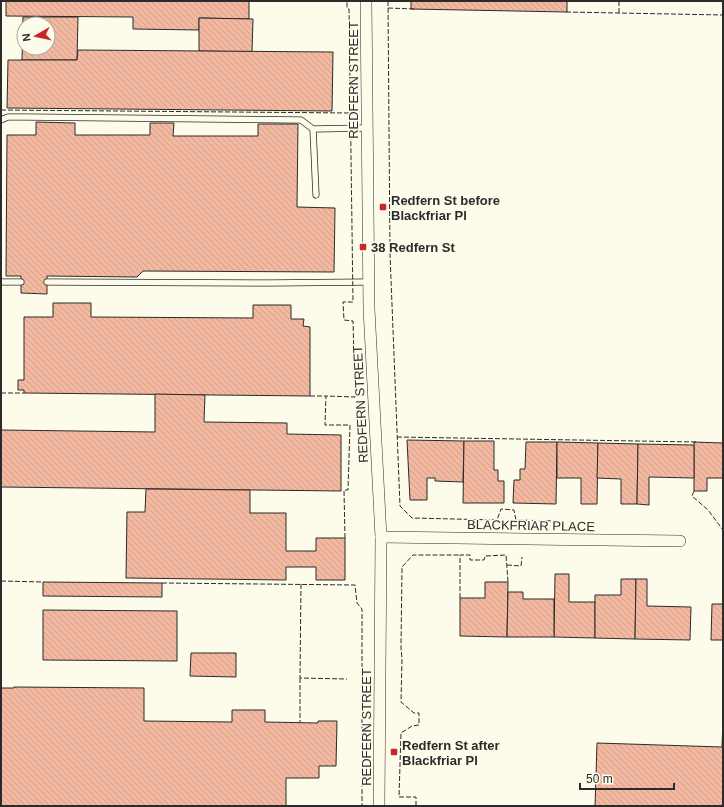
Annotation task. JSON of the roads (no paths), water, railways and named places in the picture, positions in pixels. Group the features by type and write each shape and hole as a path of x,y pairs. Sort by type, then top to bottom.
{"street":[{"name":"REDFERN STREET","path":"366,1 369,309 381,537 379,806"},
{"name":"BLACKFRIAR PLACE","path":"381,537 680,542"}],"lane":[{"path":"1,120 8,117 25,117 301,120 313,129 367,128"},
{"path":"313,129 316,195"},
{"path":"1,282 21,282"},
{"path":"47,282 369,282"}],"place":[{"name":"Redfern St before Blackfriar Pl","path":"383,207"},
{"name":"38 Redfern St","path":"363,247"},
{"name":"Redfern St after Blackfriar Pl","path":"394,752"}]}
